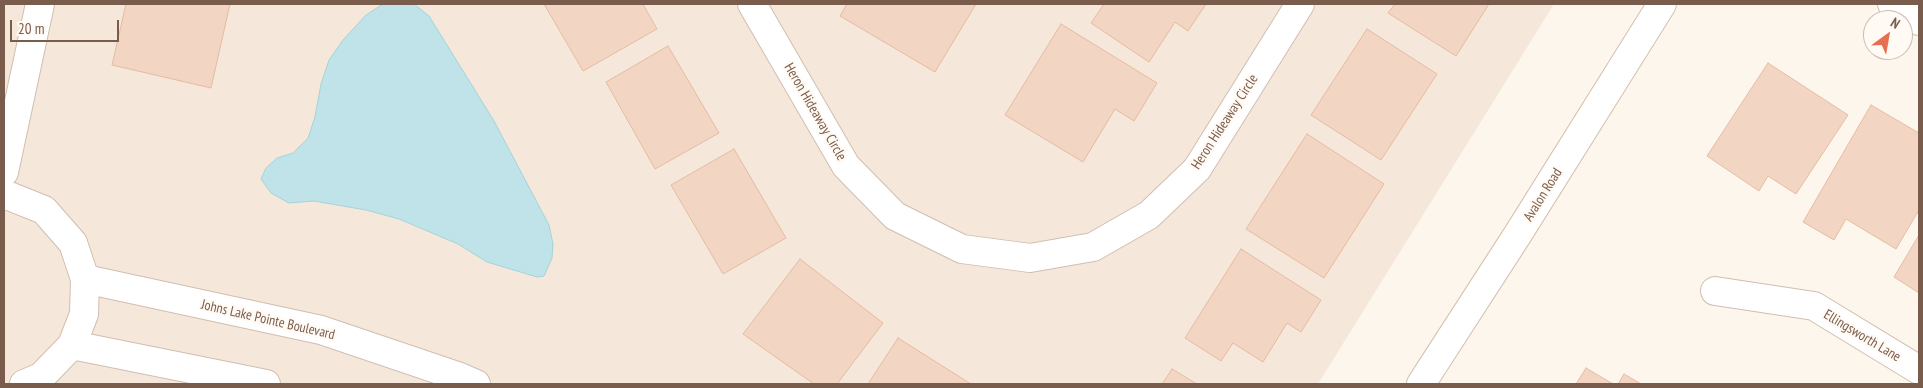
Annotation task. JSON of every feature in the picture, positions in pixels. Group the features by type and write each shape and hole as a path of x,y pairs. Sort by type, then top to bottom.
{"street":[{"path":"4,172 40,4"},
{"name":"Heron Hideaway Circle","path":"752,4 846,166 895,216 962,249 1030,258 1093,247 1150,214 1197,169 1300,4"},
{"name":"Avalon Road","path":"1421,384 1518,234 1662,4"},
{"path":"1892,4 1919,20"},
{"path":"4,194 44,210 73,242 85,280 84,314 72,345 41,377 24,384"},
{"name":"Johns Lake Pointe Boulevard","path":"85,280 321,330 476,384"},
{"name":"Ellingsworth Lane","path":"1715,291 1814,306 1919,370"},
{"path":"72,345 266,384"}],"shaded area":[{"path":"4,4 1554,4 1318,384 4,384"}],"water":[{"path":"383,4 414,4 429,16 494,121 549,225 553,244 552,258 544,276 537,277 487,262 458,244 399,219 366,210 314,201 289,203 271,193 261,179 266,168 277,158 293,153 308,138 329,60 343,40 366,15"}],"building":[{"path":"126,4 230,4 211,88 112,65"},
{"path":"544,4 643,4 657,29 583,71"},
{"path":"847,4 976,4 935,72 840,16"},
{"path":"1104,4 1206,4 1188,31 1175,22 1149,62 1091,23"},
{"path":"1395,4 1489,4 1456,56 1388,13"},
{"path":"1061,24 1157,83 1134,121 1115,109 1083,162 1005,115"},
{"path":"1367,29 1437,74 1381,160 1311,115"},
{"path":"668,46 719,133 655,169 606,82"},
{"path":"1768,63 1848,115 1796,194 1768,176 1759,191 1707,156"},
{"path":"1871,105 1919,133 1919,210 1896,249 1846,219 1834,240 1803,222"},
{"path":"1307,134 1384,184 1324,278 1246,229"},
{"path":"734,149 786,238 723,274 671,185"},
{"path":"1919,235 1919,293 1894,277"},
{"path":"1241,249 1321,300 1301,332 1287,323 1263,362 1233,343 1221,361 1185,338"},
{"path":"800,259 883,323 837,384 814,384 743,334"},
{"path":"898,338 971,384 868,384"},
{"path":"1586,368 1613,384 1576,384"},
{"path":"1172,369 1197,384 1162,384"},
{"path":"1624,374 1641,384 1618,384"}]}
